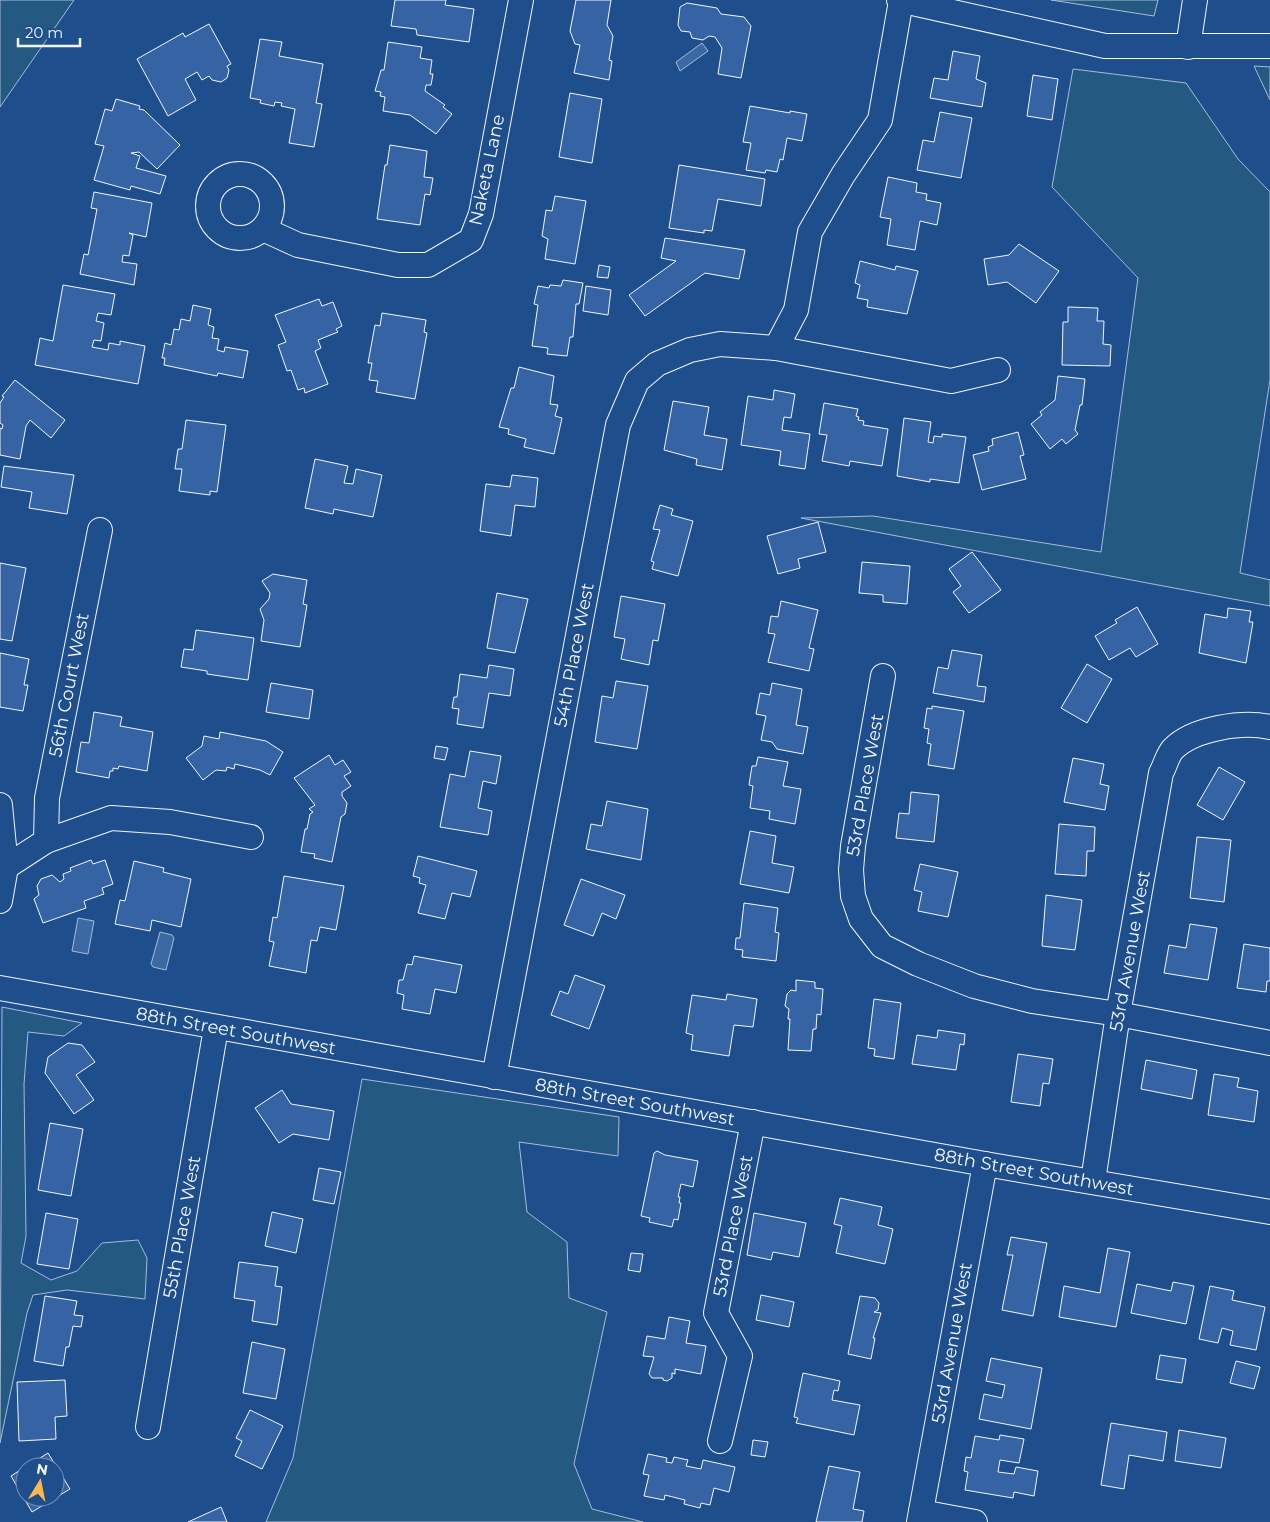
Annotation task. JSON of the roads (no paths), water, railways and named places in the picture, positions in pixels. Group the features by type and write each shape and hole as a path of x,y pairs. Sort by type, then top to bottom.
{"street":[{"name":"Naketa Lane","path":"263,229 298,245 398,265 428,265 471,240 481,214 521,0"},
{"path":"776,348 796,310 810,232 843,175 880,120 900,0 1105,46 1270,46"},
{"path":"1188,47 1195,0"},
{"name":"54th Place West","path":"494,1077 618,425 637,381 657,364 690,350 720,344 776,348 951,381 998,370"},
{"name":"56th Court West","path":"46,841 47,798 100,530"},
{"name":"53rd Place West","path":"883,676 853,846 851,870 853,896 861,919 882,946 918,964 974,986 1032,1001 1118,1014"},
{"name":"53rd Avenue West","path":"1093,1181 1118,1014 1161,773 1173,749 1196,735 1238,725 1257,724 1270,727"},
{"path":"0,805 6,867 0,901"},
{"path":"6,867 46,841 111,818 170,822 251,838"},
{"name":"88th Street Southwest","path":"0,988 985,1164 1270,1212"},
{"path":"1118,1014 1270,1043"},
{"name":"55th Place West","path":"148,1427 216,1028"},
{"name":"53rd Place West","path":"720,1441 740,1356 716,1313 753,1122"},
{"name":"53rd Avenue West","path":"920,1517 985,1164"},
{"path":"920,1517 974,1522"}]}
